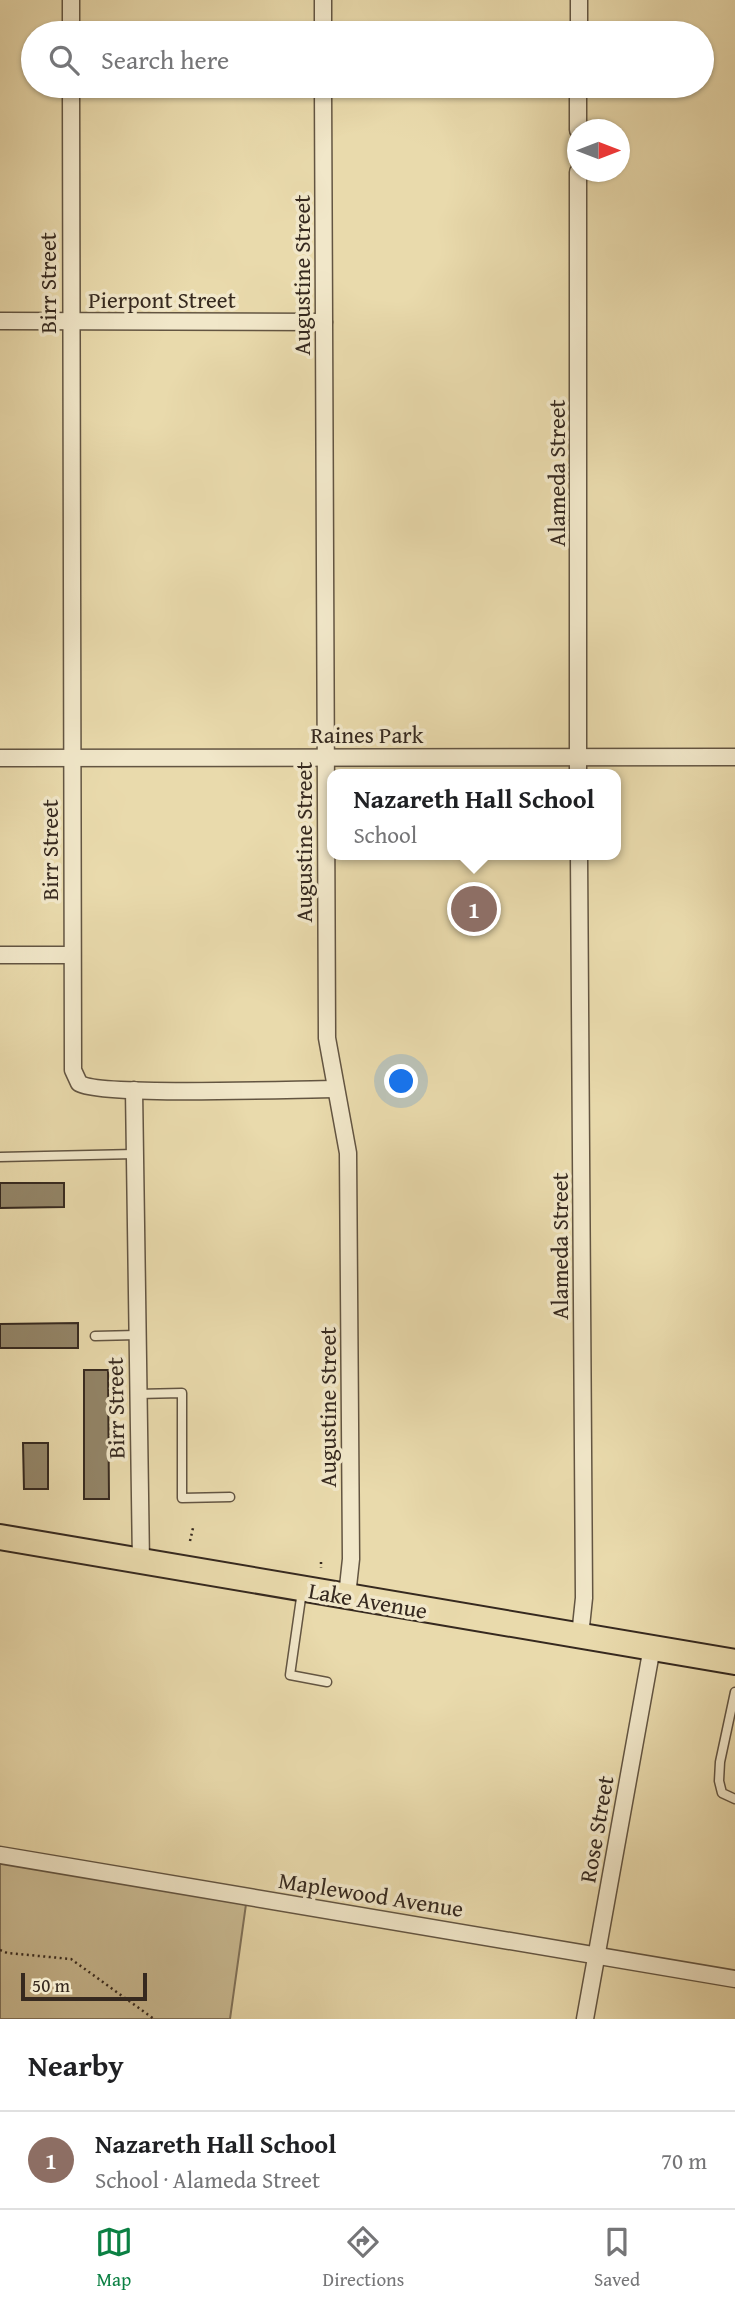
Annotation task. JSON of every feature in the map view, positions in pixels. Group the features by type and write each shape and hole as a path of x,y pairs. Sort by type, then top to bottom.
{"main road":[{"name":"Lake Avenue","path":"0,1538 735,1662"}],"street":[{"path":"71,0 71,21"},
{"path":"323,0 323,21"},
{"path":"579,0 579,21"},
{"name":"Birr Street","path":"71,98 73,1070 76,1079 83,1086 134,1090 141,1563"},
{"name":"Augustine Street","path":"323,98 327,1038 348,1153 351,1559 347,1596"},
{"path":"579,98 579,119"},
{"name":"Alameda Street","path":"578,182 578,769"},
{"name":"Pierpont Street","path":"0,321 324,322"},
{"name":"Raines Park","path":"0,758 735,757"},
{"name":"Alameda Street","path":"579,860 584,1598 580,1636"},
{"path":"0,955 72,956"},
{"path":"134,1090 335,1089"},
{"name":"Rose Street","path":"585,2019 652,1647"},
{"name":"Maplewood Avenue","path":"0,1855 735,1979"}],"lane":[{"path":"0,1157 135,1154"},
{"path":"95,1336 137,1335"},
{"path":"138,1394 182,1393 182,1498 230,1497"},
{"path":"302,1588 290,1675 327,1682"},
{"path":"735,1692 719,1772 722,1793 735,1799"}],"path":[{"path":"190,1541 193,1528"},
{"path":"321,1562 321,1569"},
{"path":"0,1950 71,1959 154,2019"}],"shaded area":[{"path":"0,1853 247,1897 230,2019 0,2019"}],"building":[{"path":"0,1183 64,1183 64,1207 0,1208"},
{"path":"78,1323 78,1348 0,1348 0,1324"},
{"path":"84,1370 108,1370 109,1499 84,1499"},
{"path":"23,1443 48,1443 48,1489 24,1489"}],"place":[{"name":"Nazareth Hall School","path":"474,909"}]}
